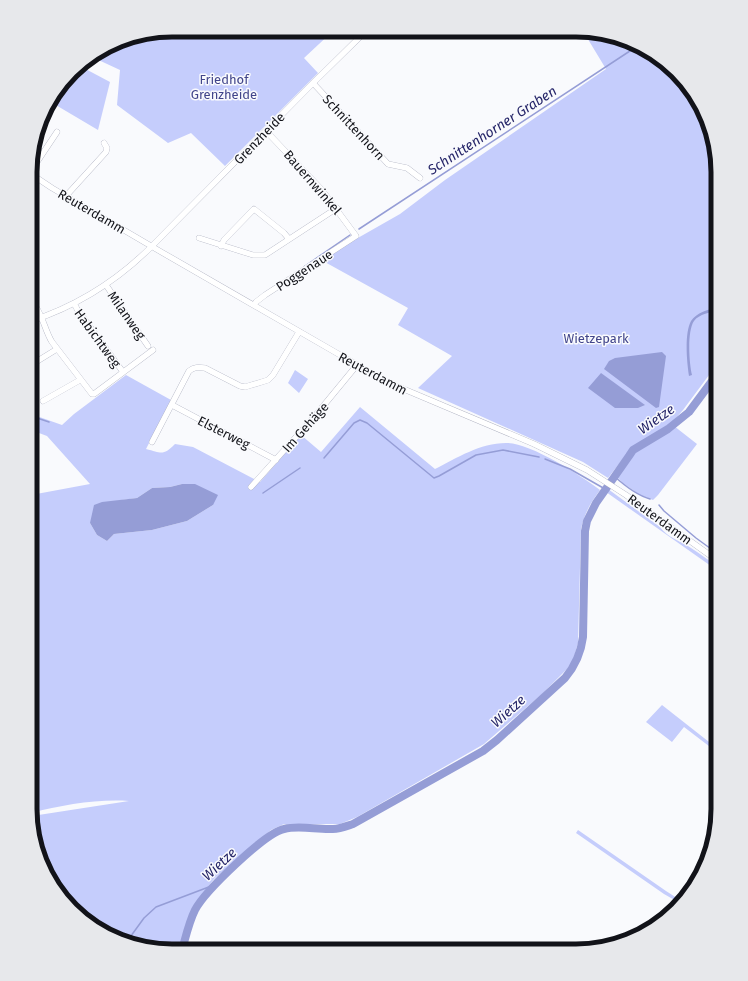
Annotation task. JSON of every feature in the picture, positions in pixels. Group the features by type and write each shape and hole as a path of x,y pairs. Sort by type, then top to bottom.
{"street":[{"name":"Grenzheide","path":"37,319 74,303 106,285 128,269 360,37"},
{"name":"Schnittenhorn","path":"313,83 388,164 407,168 420,178"},
{"name":"Bauernwinkel","path":"266,131 306,171 337,208 356,236"},
{"path":"38,161 57,132"},
{"path":"66,196 106,152 107,148 104,144"},
{"name":"Reuterdamm","path":"37,178 298,332 400,388 550,451 604,480 711,556"},
{"path":"199,238 221,246 258,256 264,255 337,208"},
{"path":"221,246 224,240 254,209 284,233 289,239"},
{"name":"Poggenaue","path":"254,306 256,302 265,295 356,236"},
{"name":"Milanweg","path":"106,285 148,346"},
{"name":"Habichtweg","path":"74,303 77,310 123,372"},
{"path":"37,308 48,335 80,380 92,394 153,350"},
{"path":"152,442 188,372 194,368 205,368 240,386 245,387 268,380 273,375 298,332"},
{"path":"37,361 57,349"},
{"name":"Im Gehäge","path":"251,487 354,371 357,365"},
{"path":"43,401 80,380"},
{"name":"Elsterweg","path":"172,405 276,460"}],"green space":[{"name":"Friedhof Grenzheide","path":"163,37 326,37 304,58 318,73 225,166 191,133 168,143 117,105 120,70 98,60 120,47"},
{"name":"Wietzepark","path":"587,38 628,47 644,55 672,76 688,97 704,128 710,154 711,172 711,372 669,426 632,447 608,478 583,462 418,388 452,356 398,325 408,308 323,261 349,243 400,214 445,180 606,69"},
{"path":"85,69 110,82 98,130 55,104 76,76"},
{"path":"295,370 308,379 299,393 288,383"},
{"path":"126,375 171,400 146,449 156,452 165,452 175,444 193,447 260,482 301,435 321,452 360,407 435,469 478,448 496,444 516,444 541,453 568,468 600,490 588,508 581,529 578,643 573,661 542,694 484,744 357,817 340,824 284,824 271,830 214,879 195,904 182,944 154,943 128,937 112,930 83,911 70,898 51,869 44,853 38,827 37,815 129,801 80,803 37,811 37,494 90,484 47,436 37,432 37,416 62,425 74,414","holes":["182,484 213,505 187,521 152,530 114,534 107,541 97,535 90,523 122,500 137,498 152,488 170,487"]},
{"path":"674,426 697,444 653,500 640,495 617,477 634,452"},
{"path":"608,489 660,527 671,537 695,550 711,562 711,566 606,492"},
{"path":"662,705 711,744 711,748 684,727 672,742 646,722"},
{"path":"578,830 678,898 675,901 664,894 576,833"}],"shaded area":[{"path":"711,309 711,313 696,319 690,332 689,347 692,375 689,376 687,333 693,318"},
{"path":"662,352 666,356 659,407 656,408 604,369 609,361 615,358"},
{"path":"601,373 645,405 638,408 615,408 588,388"},
{"path":"182,484 195,484 218,495 213,505 187,521 152,530 114,534 107,541 97,535 90,523 94,505 102,502 137,498 152,488 170,487"}],"waterway":[{"name":"Schnittenhorner Graben","path":"359,229 633,49"},
{"name":"Schnittenhorner Graben","path":"305,266 350,235"},
{"name":"Wietze","path":"184,944 191,919 201,901 236,864 263,841 284,829 296,827 336,829 353,824 483,751 565,678 575,664 583,637 585,531 587,521 596,503 633,450 668,429 689,412 711,382"},
{"path":"37,418 49,422"},
{"path":"324,458 354,423 360,420 367,423 434,478 476,455 503,450 539,457"},
{"path":"545,459 570,469 605,489"},
{"path":"263,493 300,468"},
{"path":"614,476 631,490 650,499"},
{"path":"659,505 664,511 711,549"},
{"path":"130,937 144,918 156,907 214,885"}]}
